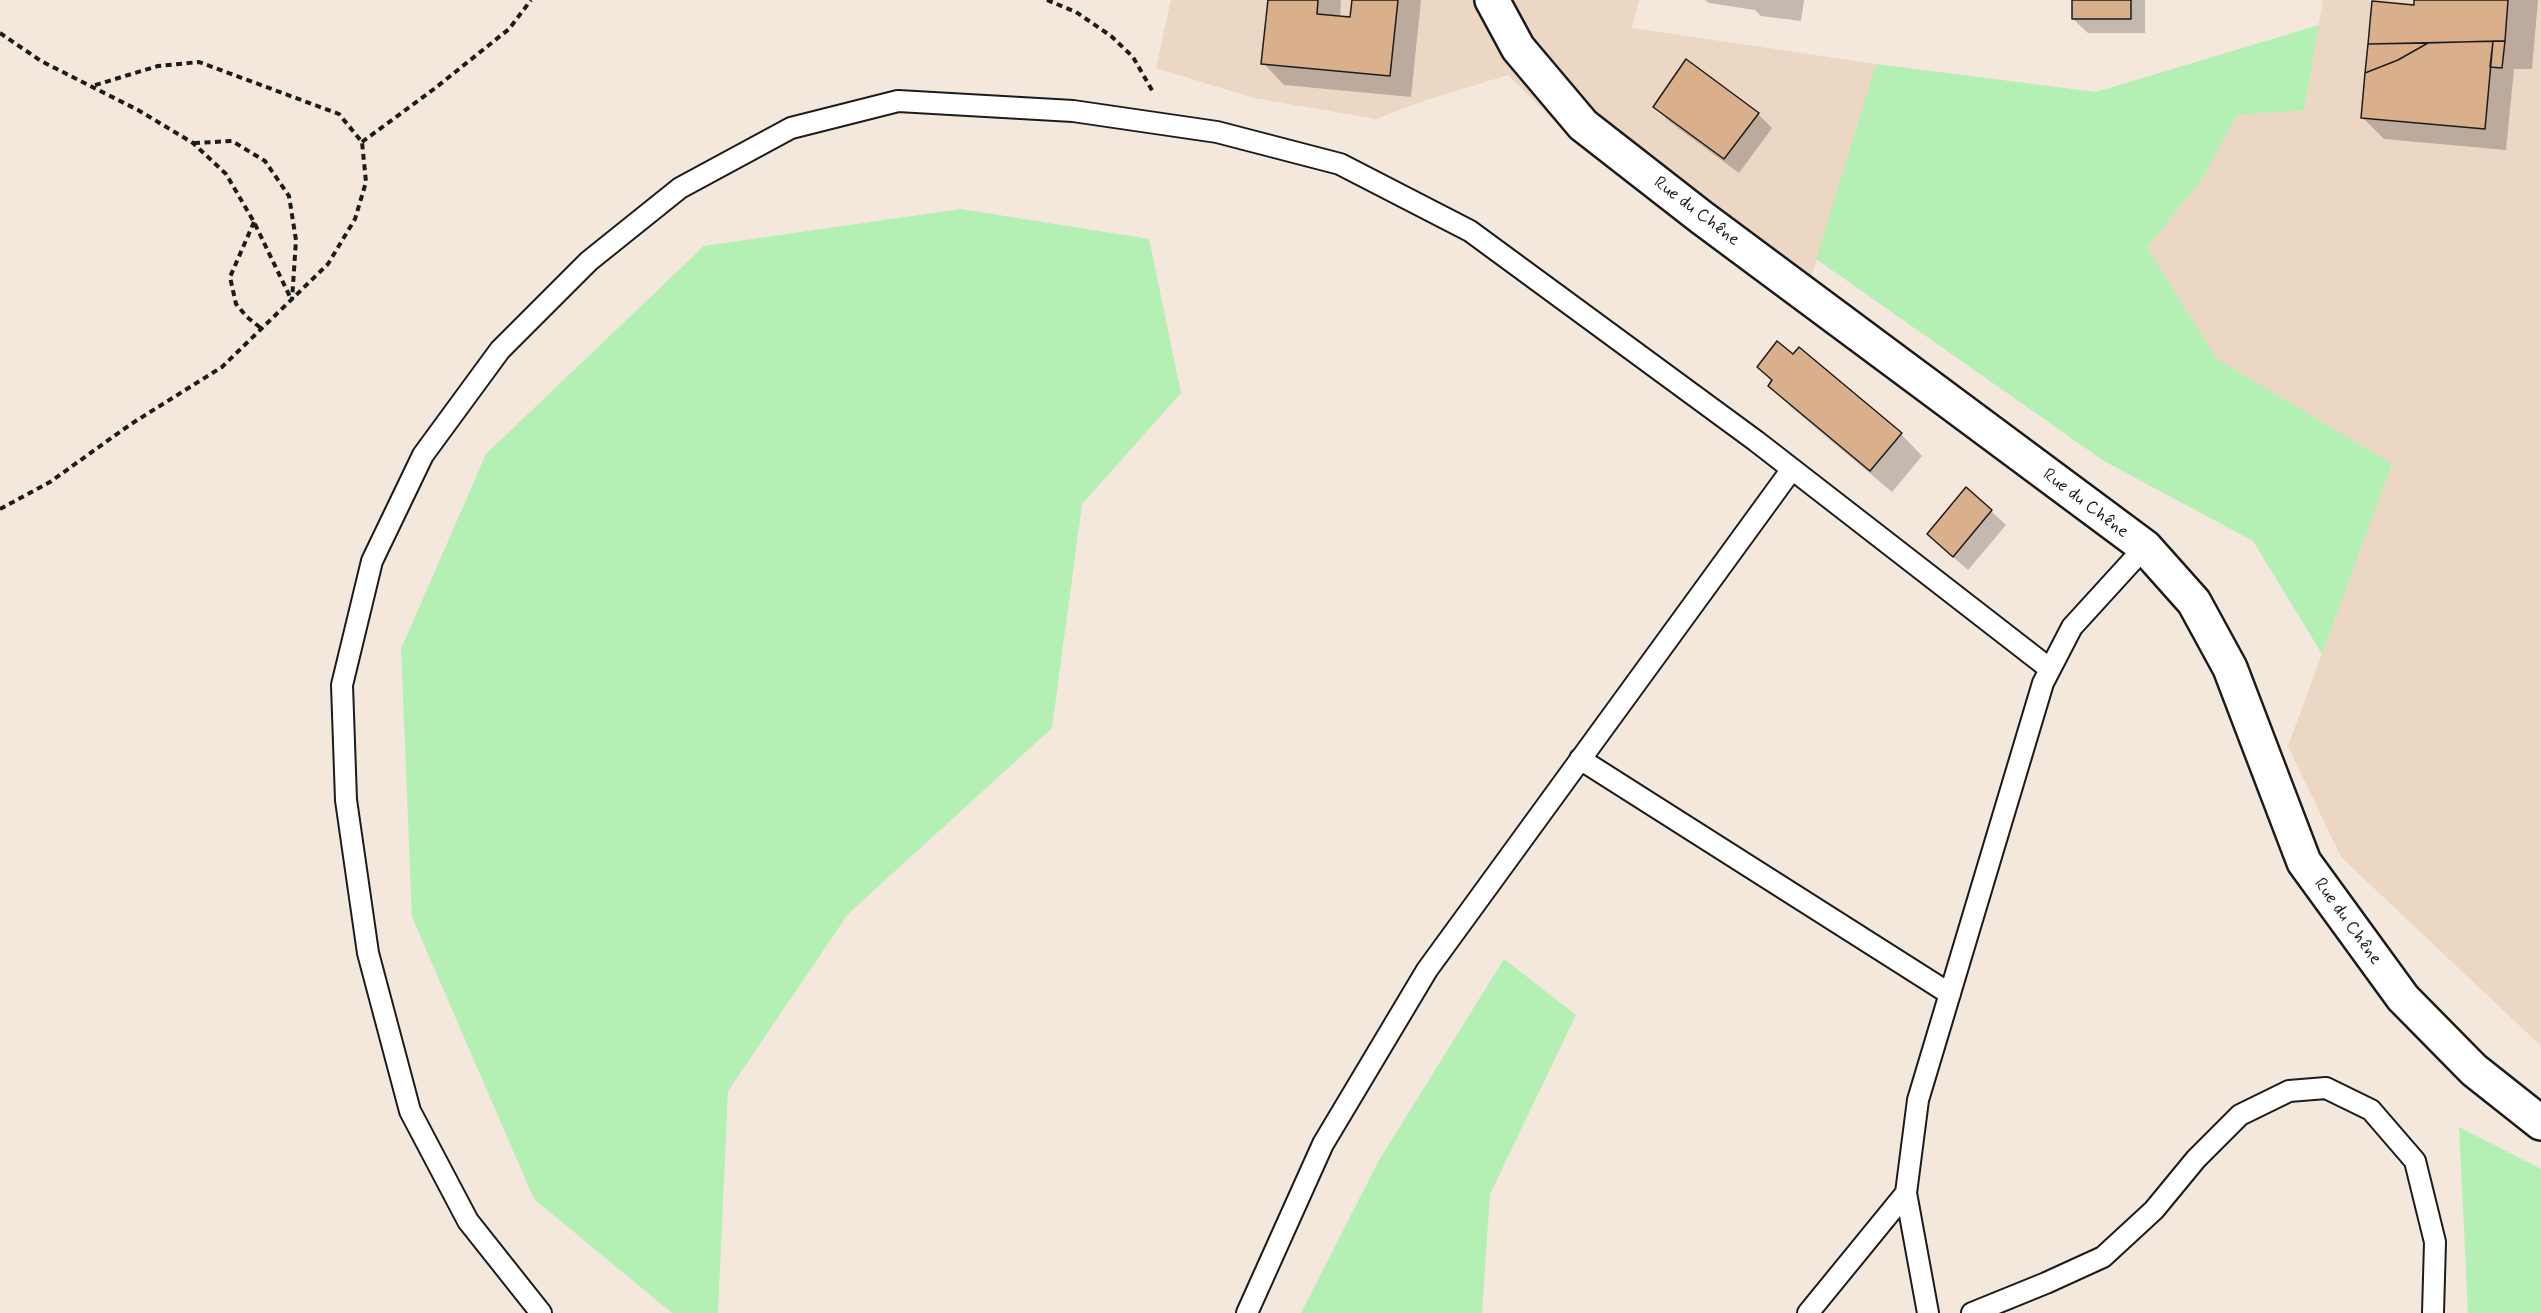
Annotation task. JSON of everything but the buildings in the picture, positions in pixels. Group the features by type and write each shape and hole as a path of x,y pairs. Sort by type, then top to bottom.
{"street":[{"name":"Rue du Chêne","path":"1492,0 1518,48 1583,125 1701,217 2145,547 2194,602 2230,668 2304,862 2403,998 2474,1070 2541,1123"}],"lane":[{"path":"541,1313 468,1221 410,1111 368,953 346,800 342,684 372,561 423,455 500,350 589,261 680,188 791,128 898,101 1073,111 1217,132 1340,164 1470,231 1792,469 2050,669"},
{"path":"1247,1313 1323,1144 1427,970 1792,469"},
{"path":"1928,1313 1906,1193 1918,1100 2043,683 2072,627 2145,547"},
{"path":"1580,759 1950,994"},
{"path":"1972,1313 2103,1257 2154,1210 2196,1159 2240,1115 2289,1091 2326,1088 2371,1110 2415,1161 2435,1242 2433,1313"},
{"path":"1808,1313 1906,1193"}],"path":[{"path":"362,142 434,89 509,29 531,0"},
{"path":"1047,0 1076,12 1111,36 1133,57 1161,105 1186,127"},
{"path":"0,33 41,60 138,110 193,143 226,174 254,222 292,301"},
{"path":"0,509 50,482 131,424 222,367 328,264 355,219 366,182 362,142 339,114 199,62 158,66 92,86"},
{"path":"193,143 232,141 265,161 289,196 296,240 292,301"},
{"path":"254,222 230,277 236,304 262,329"}],"shaded area":[{"path":"1171,0 1639,0 1632,28 1876,64 1800,314 1576,143 1508,75 1426,100 1376,119 1254,98 1156,68"},
{"path":"2323,0 2541,0 2541,1046 2341,857 2288,746 2392,464 2217,359 2147,248 2202,179 2237,115 2304,110"}],"green space":[{"path":"2319,25 2304,110 2237,115 2202,179 2147,248 2217,359 2392,464 2322,654 2253,541 2104,461 1816,259 1876,64 2096,92"},
{"path":"961,209 1149,239 1181,393 1082,504 1052,728 848,914 728,1091 718,1313 672,1313 534,1199 412,917 401,649 486,454 704,246"},
{"path":"1504,959 1576,1015 1490,1194 1482,1313 1301,1313 1378,1162"},
{"path":"2459,1127 2541,1169 2541,1313 2468,1313"}]}
